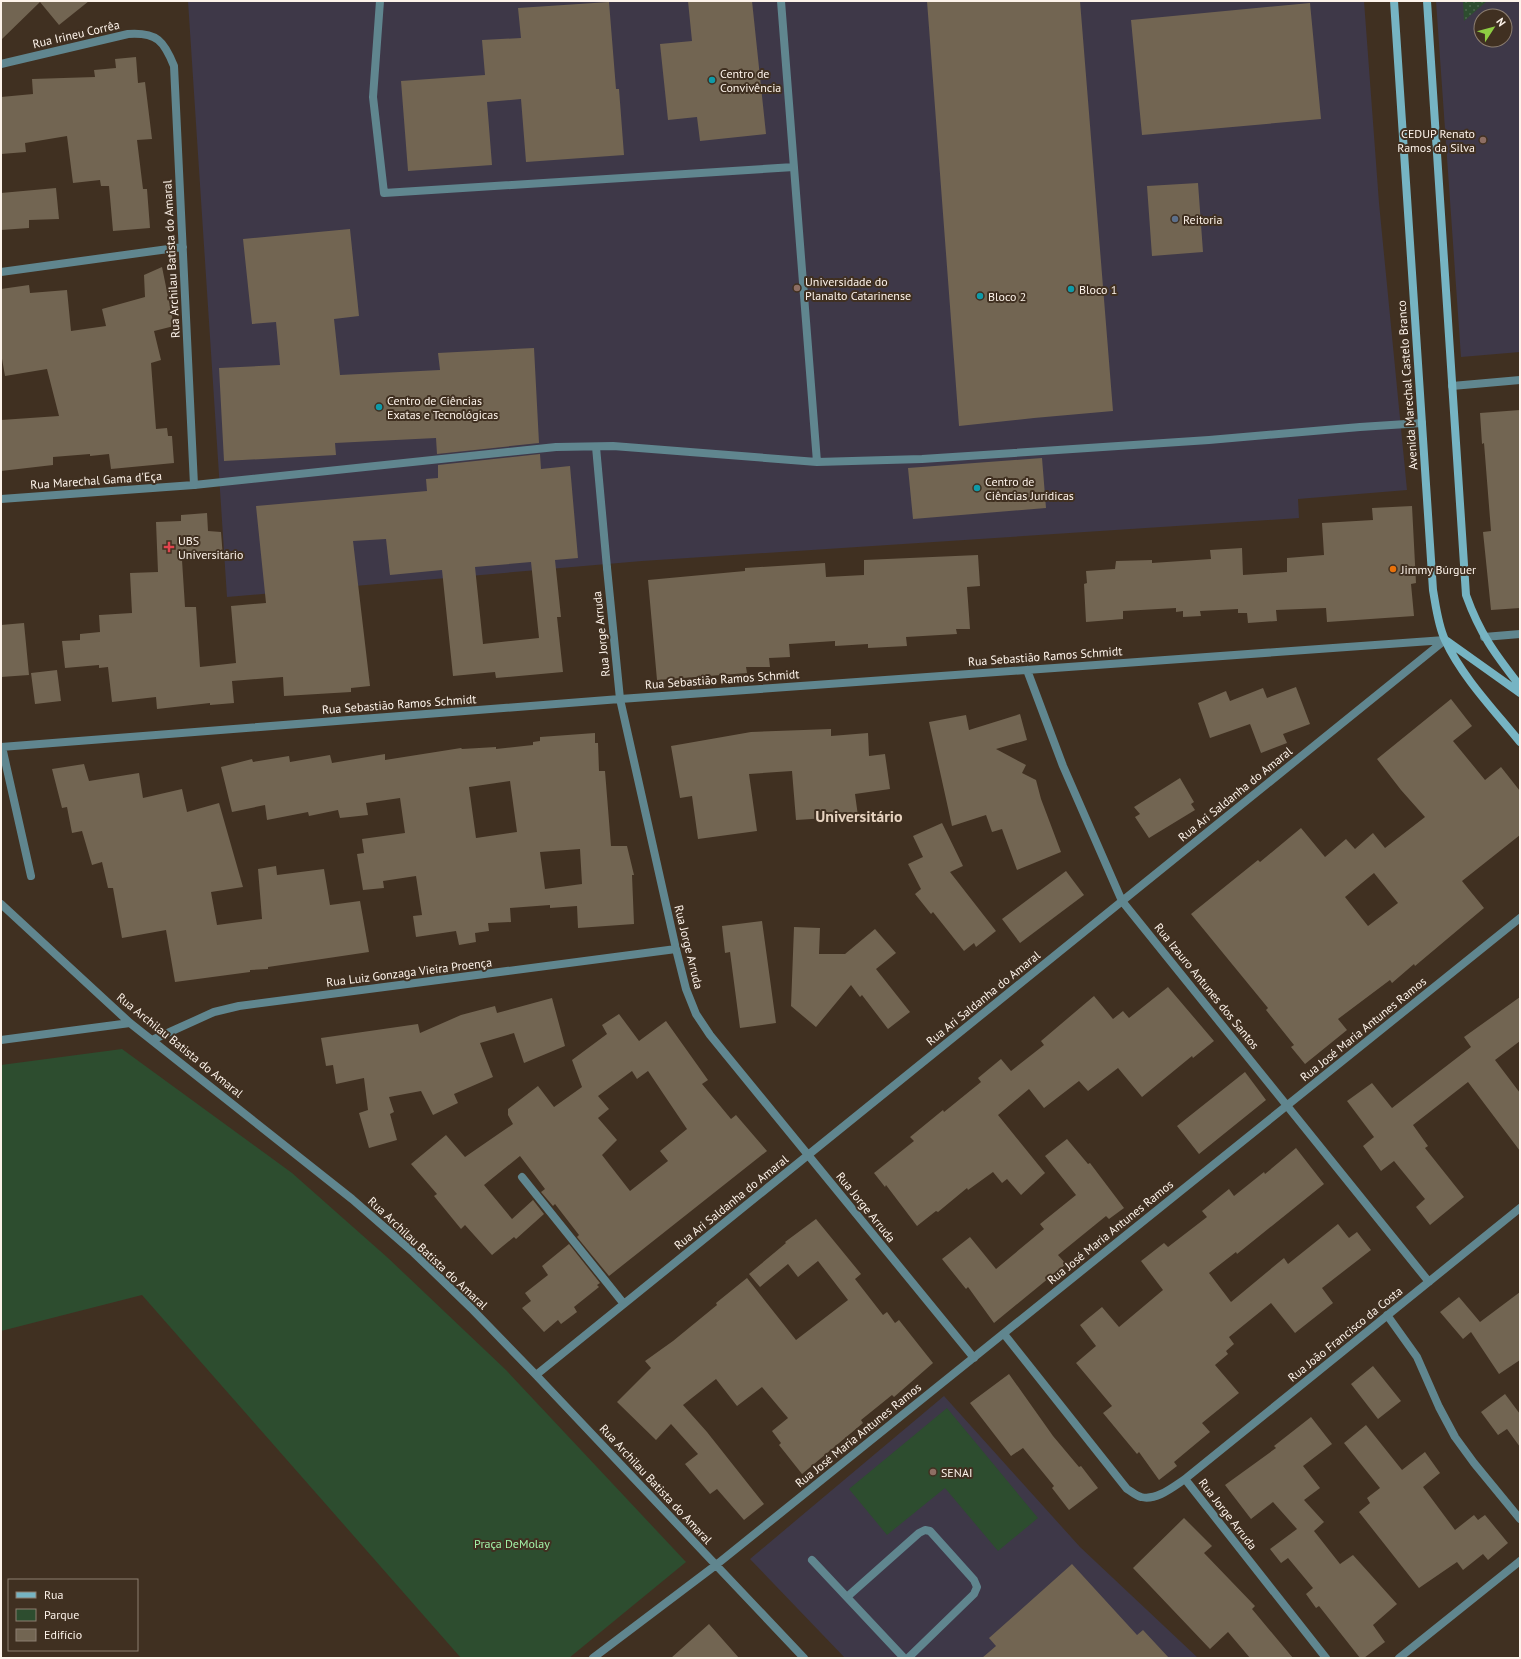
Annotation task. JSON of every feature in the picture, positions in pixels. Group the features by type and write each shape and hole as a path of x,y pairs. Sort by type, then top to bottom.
{"main road":[{"name":"Avenida Marechal Castelo Branco","path":"1394,1 1433,590 1437,615 1445,640 1456,660 1473,684 1520,742"},
{"path":"1427,1 1466,595 1474,618 1484,637 1497,658 1520,686"},
{"path":"1445,640 1520,693"}],"street":[{"path":"380,1 373,97 384,193 794,167"},
{"path":"782,1 817,462"},
{"name":"Rua Irineu Corrêa","path":"1,64 128,34 141,33 156,38"},
{"name":"Rua Archilau Batista do Amaral","path":"156,38 167,49 174,66 194,485"},
{"path":"1,272 183,246"},
{"path":"1452,386 1520,380"},
{"name":"Rua Marechal Gama d'Eça","path":"1,499 194,485 556,447 596,447 681,451 817,462 946,458 1209,440 1422,423"},
{"name":"Rua Jorge Arruda","path":"596,447 620,698 686,990 696,1014 710,1035 974,1358"},
{"path":"1484,637 1520,634"},
{"name":"Rua Sebastião Ramos Schmidt","path":"2,747 620,698 1445,640"},
{"name":"Rua Ari Saldanha do Amaral","path":"536,1374 1445,640"},
{"name":"Rua Izauro Antunes dos Santos","path":"1027,670 1063,766 1122,900 1429,1282"},
{"path":"2,747 31,876"},
{"name":"Rua Archilau Batista do Amaral","path":"1,904 130,1023 352,1199 414,1253 536,1374 804,1658"},
{"name":"Rua José Maria Antunes Ramos","path":"594,1658 716,1565 1520,918"},
{"name":"Rua Luiz Gonzaga Vieira Proença","path":"152,1040 214,1012 239,1006 676,950"},
{"path":"1,1040 130,1023"},
{"path":"522,1177 624,1304"},
{"name":"Rua João Francisco da Costa","path":"1185,1478 1520,1208"},
{"path":"1387,1315 1416,1357 1439,1407 1455,1437 1474,1463 1520,1519"},
{"name":"Rua Jorge Arruda","path":"1004,1334 1126,1488 1141,1497 1155,1496 1170,1489 1185,1478 1326,1658"},
{"path":"847,1597 920,1533 925,1530 930,1531 974,1580 977,1587 974,1594 908,1658"},
{"path":"812,1560 904,1658"},
{"path":"1399,1658 1520,1561"}],"shaded area":[{"name":"Universidade do Planalto Catarinense","path":"188,1 1364,1 1379,203 1407,490 1298,499 1299,518 642,561 227,597"},
{"name":"CEDUP Renato Ramos da Silva","path":"1436,1 1520,1 1520,352 1461,357"},
{"name":"SENAI","path":"944,1396 1080,1547 1198,1658 845,1658 750,1559"}],"green space":[{"path":"1463,1 1487,1 1479,8 1473,8 1473,13 1464,21"},
{"name":"Praça DeMolay","path":"122,1049 292,1173 388,1258 506,1370 686,1562 569,1658 461,1658 142,1295 1,1331 1,1065"},
{"path":"947,1408 1038,1518 998,1551 945,1488 887,1535 849,1489"}],"building":[{"path":"1,1 89,1 59,25 40,2 1,40"},
{"name":"Centro de Convivência","path":"688,1 752,1 766,134 700,141 697,117 668,120 660,44 692,41"},
{"path":"927,1 1080,1 1113,411 959,426"},
{"path":"609,2 616,89 619,89 624,155 526,162 521,99 487,102 492,165 408,171 401,81 485,75 482,40 521,38 518,8"},
{"path":"1310,3 1321,119 1142,135 1131,20"},
{"path":"136,57 138,83 145,82 152,139 137,140 143,189 147,189 150,228 113,231 109,186 101,186 100,180 73,183 67,136 25,143 26,152 1,154 1,97 33,94 32,79 95,77 94,70 116,68 115,59"},
{"name":"Reitoria","path":"1198,183 1203,252 1152,256 1147,186"},
{"path":"56,188 59,219 29,220 29,228 1,230 1,193"},
{"name":"Centro de Ciências Exatas e Tecnológicas","path":"350,229 359,316 334,319 340,375 440,370 438,353 534,348 539,443 437,454 436,438 335,443 336,455 224,461 219,368 280,365 276,322 252,324 243,239"},
{"path":"162,267 174,326 154,331 161,360 151,363 156,429 167,428 168,436 172,436 174,463 111,469 109,454 90,456 90,454 53,457 53,465 1,471 1,420 59,416 47,369 5,376 1,353 1,289 29,285 30,293 67,290 71,331 106,326 102,309 145,297 144,275"},
{"path":"1520,410 1520,608 1491,610 1483,532 1491,531 1480,413"},
{"path":"540,454 541,469 570,466 578,558 555,560 561,617 557,617 563,672 496,678 495,672 453,676 442,570 390,575 386,539 353,541 370,686 351,688 351,692 284,696 283,677 232,681 234,703 210,705 210,703 157,709 156,697 112,702 108,667 99,668 99,665 65,668 62,641 80,640 80,634 100,632 99,615 132,613 130,573 158,572 156,522 181,521 181,515 207,513 208,531 221,532 223,558 182,560 185,607 196,607 200,667 236,663 231,606 266,603 256,506 427,491 426,479 438,478 438,465","holes":["531,562 539,638 483,644 475,567"]},
{"name":"Centro de Ciências Jurídicas","path":"1042,458 1046,508 913,519 908,468"},
{"path":"1412,506 1416,583 1411,584 1414,616 1327,622 1326,608 1276,610 1277,621 1248,623 1247,613 1238,613 1238,609 1200,611 1201,616 1183,617 1183,611 1176,612 1176,608 1123,611 1123,619 1086,622 1084,584 1087,583 1086,571 1115,569 1116,561 1152,560 1152,563 1211,559 1210,550 1242,548 1243,575 1287,572 1287,558 1324,555 1322,523 1373,520 1372,508"},
{"path":"978,555 980,586 967,587 970,629 956,629 957,634 906,637 907,646 868,648 868,644 835,646 835,641 789,644 790,657 769,658 770,667 746,667 747,673 657,680 648,580 745,571 745,568 825,563 826,577 864,575 864,560"},
{"path":"24,623 29,675 1,677 1,625"},
{"path":"57,670 61,701 35,704 31,673"},
{"path":"1296,687 1310,724 1283,734 1287,743 1261,753 1250,724 1210,738 1198,703 1226,691 1230,701 1263,688 1267,698"},
{"path":"1451,699 1472,726 1453,741 1485,780 1501,767 1520,791 1520,835 1462,881 1484,908 1415,966 1414,964 1392,983 1390,980 1338,1019 1347,1030 1305,1064 1291,1047 1294,1045 1266,1010 1268,1008 1191,914 1258,860 1260,862 1301,828 1325,857 1346,839 1355,849 1373,833 1385,848 1425,817 1401,790 1377,759","holes":["1374,873 1398,903 1368,926 1345,897"]},
{"path":"1020,714 1027,740 996,749 1026,765 1022,773 1036,780 1041,799 1061,852 1017,870 1002,829 992,832 986,815 952,826 929,722 966,715 969,730"},
{"path":"831,729 831,736 868,733 869,756 885,754 890,789 855,794 858,816 796,820 792,771 749,774 757,831 698,839 692,796 680,798 671,746 751,732"},
{"path":"595,733 595,743 598,743 599,771 605,771 611,846 627,846 634,875 632,875 634,924 578,928 577,906 550,908 550,905 510,908 511,922 488,923 489,931 475,933 476,942 459,945 456,931 416,937 413,916 422,915 416,876 383,881 384,888 363,890 357,854 364,853 362,839 405,833 400,798 366,803 368,815 340,818 338,810 309,816 308,812 267,820 265,805 232,812 221,767 252,759 253,762 289,756 290,762 330,755 332,763 385,754 385,760 461,748 496,747 496,749 533,745 533,742 540,741 540,737","holes":["510,781 517,832 476,838 469,787","580,849 582,884 545,889 540,852"]},
{"path":"84,764 89,781 139,773 143,798 182,789 187,812 219,803 243,887 211,892 217,925 262,919 258,869 276,866 277,875 324,869 330,905 360,901 369,952 268,967 268,969 250,970 250,972 175,982 166,930 122,938 113,888 108,888 102,862 92,865 82,831 72,833 67,807 62,808 52,769"},
{"path":"1180,778 1194,802 1191,804 1195,810 1149,838 1135,817 1140,814 1134,807"},
{"path":"942,823 963,866 950,872 996,931 976,947 974,943 964,951 933,912 931,914 915,894 921,889 908,864 923,857 913,836"},
{"path":"1066,871 1084,895 1020,943 1002,919"},
{"path":"762,921 776,1023 740,1028 730,952 725,953 722,926"},
{"path":"794,927 820,928 819,954 845,954 875,929 896,953 876,969 910,1012 888,1029 862,995 860,997 851,985 816,1027 791,1006"},
{"path":"1168,987 1214,1041 1193,1058 1192,1056 1142,1097 1118,1068 1088,1091 1079,1081 1044,1108 1029,1089 998,1115 1045,1173 1021,1195 1007,1179 1002,1183 993,1172 968,1190 967,1188 938,1212 936,1211 917,1226 886,1185 885,1187 874,1173 914,1141 910,1137 981,1082 978,1078 1001,1059 1011,1071 1044,1045 1041,1041 1094,996 1113,1019 1123,1011 1129,1018"},
{"path":"1520,997 1520,1041 1495,1060 1520,1093 1520,1151 1468,1082 1413,1125 1428,1146 1425,1148 1464,1197 1430,1225 1416,1207 1425,1199 1394,1161 1381,1171 1363,1146 1374,1137 1347,1101 1372,1083 1392,1108 1471,1047 1464,1037"},
{"path":"552,998 565,1046 524,1063 514,1033 480,1043 493,1077 454,1094 458,1103 433,1115 421,1091 389,1097 394,1112 390,1114 397,1140 369,1148 359,1113 368,1110 364,1078 336,1084 333,1065 326,1066 321,1038 418,1024 420,1033 461,1015 495,1006 497,1013"},
{"path":"619,1014 639,1041 666,1021 708,1080 702,1084 731,1119 736,1115 767,1151 609,1276 577,1237 579,1235 555,1204 553,1206 541,1192 545,1189 520,1156 484,1185 512,1219 533,1200 544,1214 516,1239 514,1237 492,1255 465,1225 461,1229 434,1196 437,1194 411,1164 446,1135 465,1157 513,1124 508,1115 508,1109 538,1086 554,1107 582,1087 572,1060 607,1034 602,1025","holes":["632,1071 637,1079 648,1071 687,1129 660,1151 668,1161 630,1191 602,1155 617,1140 598,1118 609,1109 598,1096"]},
{"path":"1245,1072 1266,1100 1199,1154 1177,1126"},
{"path":"1067,1139 1088,1164 1090,1163 1124,1208 1109,1219 1106,1216 1058,1255 1066,1264 994,1323 968,1287 966,1289 942,1259 970,1237 996,1269 1044,1229 1040,1224 1076,1195 1045,1156"},
{"path":"1296,1148 1324,1184 1237,1254 1236,1252 1209,1273 1231,1302 1284,1258 1288,1264 1338,1224 1349,1238 1357,1232 1371,1250 1322,1288 1333,1303 1295,1333 1271,1303 1229,1337 1234,1344 1226,1351 1228,1354 1215,1365 1239,1393 1202,1423 1210,1432 1174,1462 1177,1466 1159,1480 1139,1452 1137,1454 1103,1413 1112,1406 1076,1363 1096,1346 1080,1325 1102,1307 1119,1327 1163,1290 1141,1261 1164,1243 1168,1247 1207,1217 1202,1211 1229,1189 1234,1196 1264,1172 1265,1174"},
{"path":"816,1219 861,1274 855,1279 883,1315 887,1312 895,1323 899,1320 933,1363 894,1397 892,1395 861,1420 863,1423 802,1474 779,1445 781,1443 772,1431 788,1418 762,1387 737,1406 716,1379 683,1405 707,1432 764,1504 744,1520 717,1489 710,1494 685,1464 698,1454 671,1424 656,1440 617,1402 651,1368 645,1361 673,1341 747,1278 796,1340 848,1300 818,1261 798,1277 788,1264 760,1287 749,1274 786,1243 785,1242"},
{"path":"569,1244 600,1283 597,1285 599,1287 574,1307 577,1312 561,1324 558,1320 544,1332 522,1308 531,1301 525,1293 548,1275 542,1266"},
{"path":"1520,1292 1520,1360 1499,1374 1471,1332 1463,1339 1440,1312 1459,1297 1480,1322"},
{"path":"1373,1366 1401,1401 1378,1419 1351,1384"},
{"path":"1009,1374 1053,1436 1079,1467 1081,1466 1098,1488 1069,1510 1052,1488 1054,1486 1023,1448 1011,1456 970,1403"},
{"path":"1505,1394 1520,1414 1520,1447 1507,1429 1498,1435 1481,1412"},
{"path":"1311,1417 1332,1444 1303,1466 1320,1488 1304,1500 1324,1522 1314,1531 1340,1564 1353,1555 1397,1604 1373,1625 1385,1642 1364,1658 1360,1658 1319,1606 1316,1608 1306,1594 1313,1588 1288,1558 1281,1563 1270,1549 1297,1529 1273,1502 1251,1519 1225,1485 1276,1448 1274,1446"},
{"path":"1366,1425 1402,1470 1425,1452 1440,1473 1423,1487 1455,1530 1474,1515 1478,1520 1485,1515 1508,1543 1488,1560 1483,1554 1463,1570 1457,1562 1419,1588 1359,1512 1370,1503 1367,1498 1380,1488 1344,1443"},
{"path":"1184,1518 1212,1546 1204,1553 1255,1606 1252,1609 1293,1658 1250,1658 1228,1632 1210,1649 1133,1568"},
{"path":"1072,1564 1137,1635 1143,1630 1169,1658 982,1658 996,1646 989,1638"},
{"path":"709,1624 739,1658 671,1658"}],"place":[{"name":"Centro de Convivência","path":"712,80"},
{"name":"CEDUP Renato Ramos da Silva","path":"1483,140"},
{"name":"Reitoria","path":"1175,219"},
{"name":"Universidade do Planalto Catarinense","path":"797,288"},
{"name":"Bloco 1","path":"1071,289"},
{"name":"Bloco 2","path":"980,296"},
{"name":"Centro de Ciências Exatas e Tecnológicas","path":"379,407"},
{"name":"Centro de Ciências Jurídicas","path":"977,488"},
{"name":"UBS Universitário","path":"169,547"},
{"name":"Jimmy Búrguer","path":"1393,569"},
{"name":"SENAI","path":"933,1472"}],"district":[{"name":"Universitário","path":"859,816"}]}
